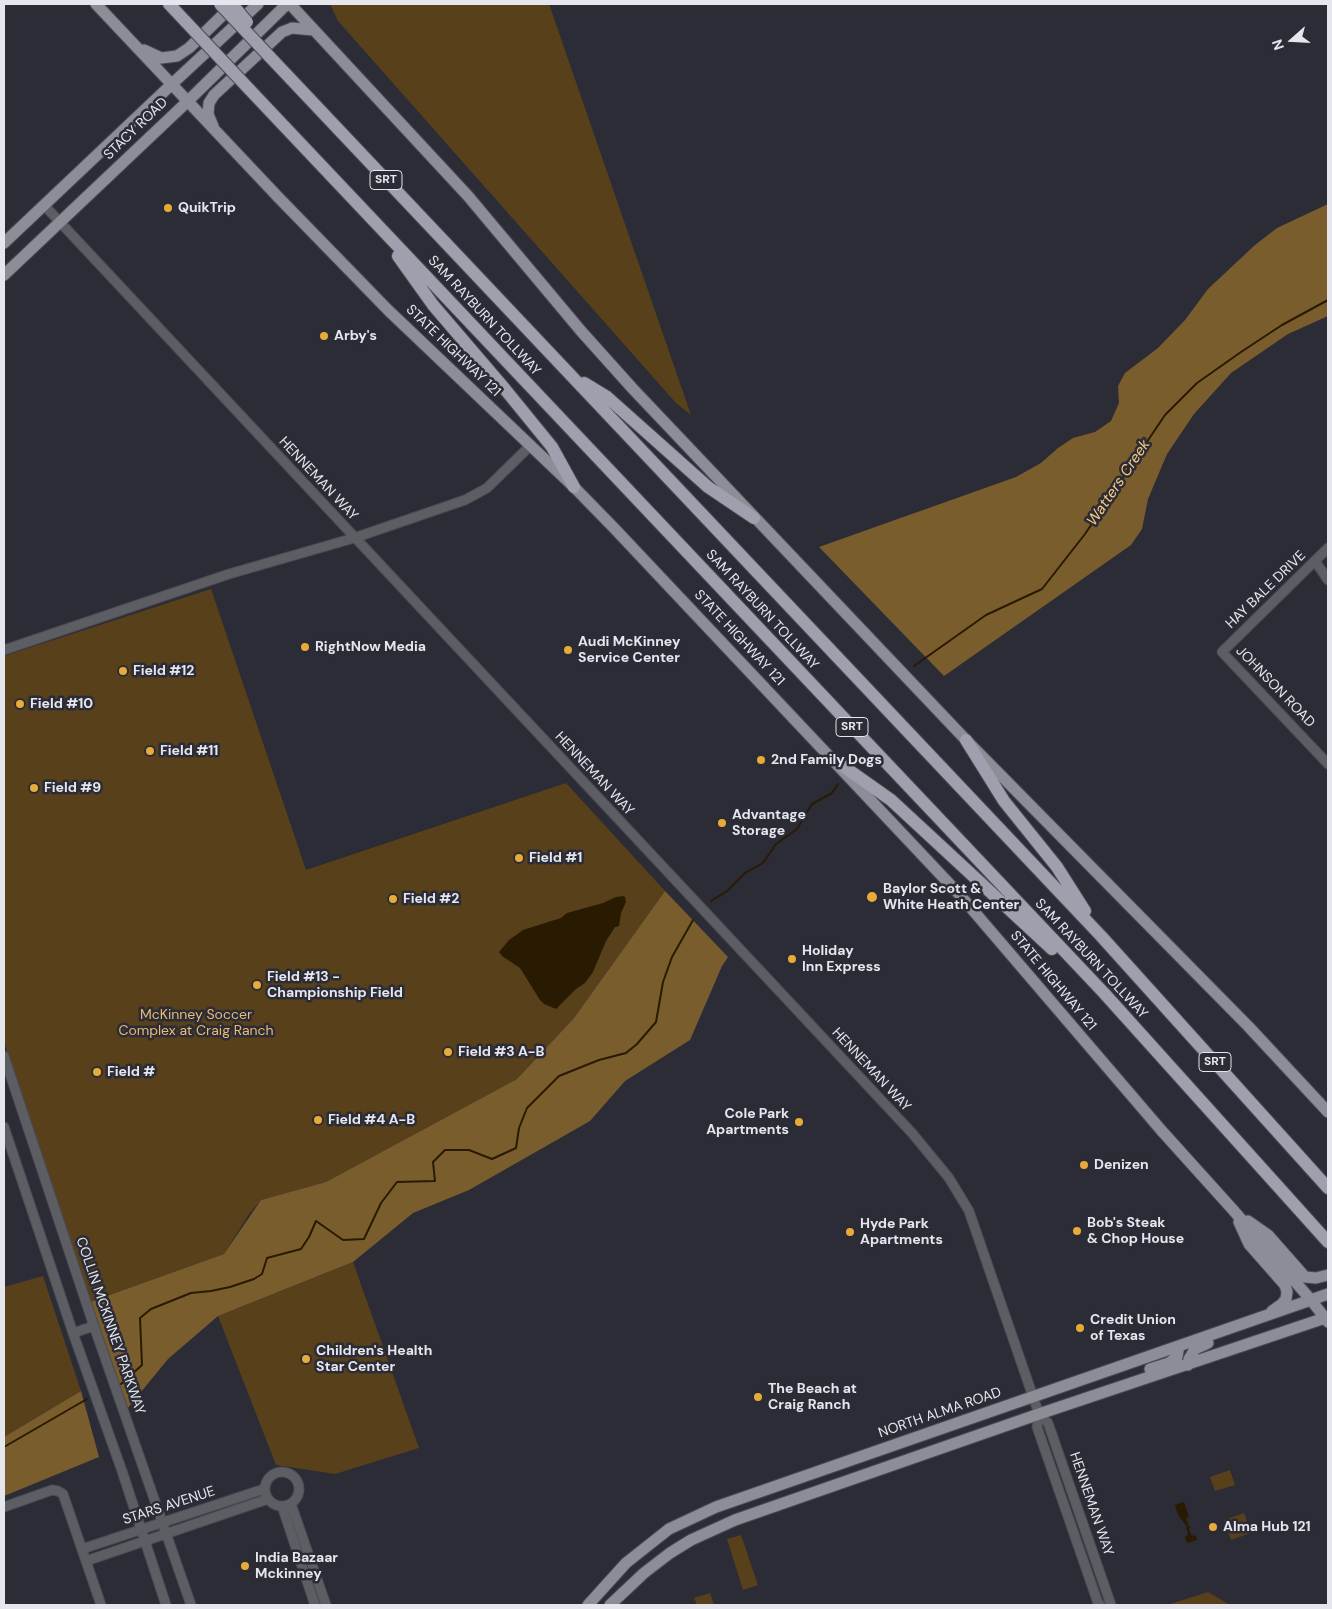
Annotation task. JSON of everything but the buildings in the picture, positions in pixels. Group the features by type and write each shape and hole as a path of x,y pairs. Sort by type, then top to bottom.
{"highway":[{"name":"SAM RAYBURN TOLLWAY","path":"169,4 1104,993 1328,1242"},
{"name":"SAM RAYBURN TOLLWAY","path":"220,4 1101,936 1328,1188"},
{"path":"233,4 272,59"},
{"path":"370,217 432,305 552,447 574,487"},
{"path":"567,372 607,397 708,487 754,518"},
{"path":"966,740 1004,801 1057,867 1101,936"},
{"path":"833,759 891,800 1046,945 1104,993"}],"main road":[{"name":"STATE HIGHWAY 121","path":"96,4 388,310 574,487 833,759 959,894 1161,1130 1327,1319"},
{"path":"138,47 161,58 177,56 189,48 233,4"},
{"name":"STACY ROAD","path":"4,244 258,4"},
{"path":"288,4 468,196 633,389 754,518 966,740 1248,1026 1328,1112"},
{"name":"STACY ROAD","path":"4,275 288,4"},
{"path":"214,128 208,114 209,103 214,95 282,32 292,28 313,30"},
{"path":"1234,1211 1268,1235 1305,1277 1316,1278 1328,1275"},
{"path":"1234,1211 1249,1244 1285,1285 1287,1292 1286,1299 1282,1304 1261,1318"},
{"name":"NORTH ALMA ROAD","path":"588,1605 626,1563 670,1529 700,1514 752,1494 1328,1294"},
{"path":"610,1605 670,1553 706,1533 735,1520 1039,1414 1327,1319"},
{"path":"1188,1365 1195,1349 1218,1339 1222,1336 1224,1330"},
{"path":"1120,1387 1139,1373 1168,1363 1177,1357 1180,1346"},
{"path":"852,1460 858,1477"},
{"path":"700,1514 706,1533"}],"street":[{"name":"HENNEMAN WAY","path":"44,206 899,1120 949,1178 969,1211 1034,1397 1039,1414 1037,1427 1100,1605"},
{"path":"4,650 229,574 354,538 465,500 487,488 531,445"},
{"name":"HAY BALE DRIVE","path":"1222,652 1328,548"},
{"path":"1315,561 1328,580"},
{"name":"JOHNSON ROAD","path":"1222,652 1328,764"},
{"path":"1320,756 1328,748"},
{"name":"COLLIN MCKINNEY PARKWAY","path":"4,1056 94,1326 164,1522 191,1605"},
{"path":"4,1127 166,1605"},
{"path":"73,1333 94,1326"},
{"name":"HENNEMAN WAY","path":"1039,1414 1048,1423 1111,1605"},
{"path":"285,1473 291,1475 298,1484 299,1490 292,1504 282,1506 272,1504 268,1500 264,1489 267,1480 275,1474 285,1473"},
{"name":"STARS AVENUE","path":"82,1549 264,1489"},
{"path":"4,1507 52,1490 63,1494 100,1605"},
{"name":"STARS AVENUE","path":"86,1561 268,1500"},
{"path":"292,1504 326,1605"},
{"path":"282,1506 315,1605"}],"green space":[{"path":"330,4 549,4 691,415 676,403 338,21"},
{"name":"McKinney Soccer Complex at Craig Ranch","path":"211,589 306,870 566,783 665,891 574,1018 517,1079 326,1182 261,1200 249,1214 224,1254 90,1302 4,1042 4,656"},
{"path":"353,1262 419,1448 335,1474 276,1465 218,1316"},
{"path":"43,1276 81,1391 4,1437 4,1287"},
{"path":"1230,1470 1235,1485 1215,1491 1210,1477"},
{"path":"1244,1513 1251,1533 1231,1540 1224,1520"},
{"path":"741,1535 758,1585 743,1590 727,1539"},
{"path":"1208,1592 1230,1605 1167,1605"},
{"path":"710,1593 714,1605 697,1605 694,1598"}],"shaded area":[{"path":"1328,204 1328,316 1288,334 1231,373 1194,414 1167,454 1148,499 1142,529 1131,545 944,676 819,547 1016,477 1041,463 1073,438 1095,432 1111,421 1119,403 1118,386 1125,373 1158,348 1185,320 1208,289 1255,245 1277,228"},
{"path":"665,891 728,957 722,966 690,1040 625,1081 590,1121 469,1190 413,1213 353,1262 218,1316 168,1359 127,1409 90,1302 224,1254 261,1200 326,1182 517,1079 574,1018"},
{"path":"623,896 626,902 621,913 619,926 615,927 606,941 593,972 585,983 576,989 556,1009 544,1004 540,1000 520,968 499,952 509,940 523,930 561,918 567,913"},
{"path":"81,1391 99,1457 4,1496 4,1437"},
{"path":"1184,1502 1189,1517 1186,1518 1191,1527 1189,1528 1191,1535 1196,1536 1197,1540 1187,1543 1185,1537 1188,1535 1187,1527 1178,1515 1175,1505"}],"waterway":[{"name":"Watters Creek","path":"914,666 986,615 1042,589 1085,534 1165,415 1197,383 1282,325 1328,300"},
{"name":"Watters Creek","path":"711,901 727,891 745,873 763,863 776,844 797,829 812,804 832,793 838,784"},
{"name":"Watters Creek","path":"121,1384 142,1365 140,1318 151,1309 191,1293 230,1287 254,1279 262,1274 267,1258 301,1249 316,1221 343,1240 364,1239 381,1203 397,1182 435,1181 433,1162 445,1150 469,1150 492,1159 516,1148 519,1128 527,1108 559,1076 599,1060 626,1053 637,1044 656,1022 663,982 672,957 693,920"},
{"name":"Watters Creek","path":"4,1447 87,1399"}],"place":[{"name":"QuikTrip","path":"168,208"},
{"name":"Arby's","path":"324,336"},
{"name":"RightNow Media","path":"305,647"},
{"name":"Audi McKinney Service Center","path":"568,650"},
{"name":"Field #12","path":"123,671"},
{"name":"Field #10","path":"20,704"},
{"name":"Field #11","path":"150,751"},
{"name":"2nd Family Dogs","path":"761,760"},
{"name":"Field #9","path":"34,788"},
{"name":"Advantage Storage","path":"722,823"},
{"name":"Field #1","path":"519,858"},
{"name":"Baylor Scott & White Heath Center","path":"872,897"},
{"name":"Field #2","path":"393,899"},
{"name":"Holiday Inn Express","path":"792,959"},
{"name":"Field #13 - Championship Field","path":"257,985"},
{"name":"Field #3 A-B","path":"448,1052"},
{"name":"Field #","path":"97,1072"},
{"name":"Field #4 A-B","path":"318,1120"},
{"name":"Cole Park Apartments","path":"799,1122"},
{"name":"Denizen","path":"1084,1165"},
{"name":"Bob's Steak & Chop House","path":"1077,1231"},
{"name":"Hyde Park Apartments","path":"850,1232"},
{"name":"Credit Union of Texas","path":"1080,1328"},
{"name":"Children's Health Star Center","path":"306,1359"},
{"name":"The Beach at Craig Ranch","path":"758,1397"},
{"name":"Alma Hub 121","path":"1213,1527"},
{"name":"India Bazaar Mckinney","path":"245,1566"}]}
